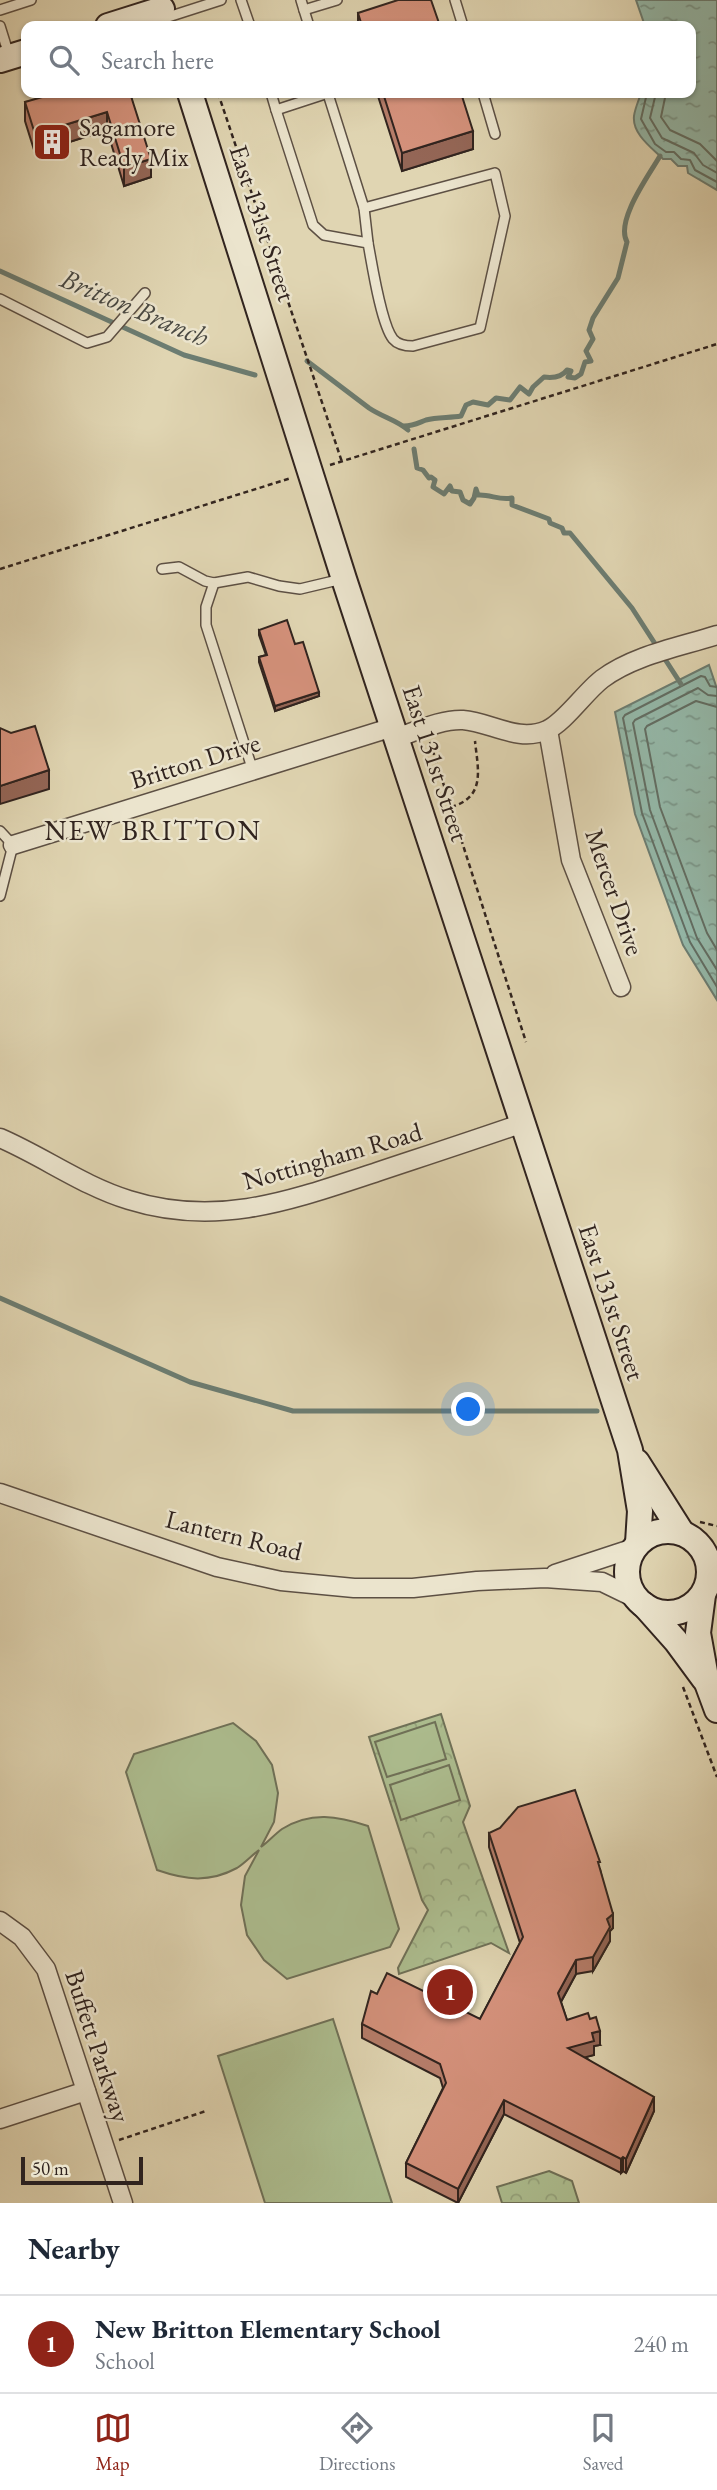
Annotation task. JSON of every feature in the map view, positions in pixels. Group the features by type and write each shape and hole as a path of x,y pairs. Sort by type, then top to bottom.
{"street":[{"path":"126,21 162,11"},
{"name":"East 131st Street","path":"192,98 344,579 630,1450 640,1511 636,1545"},
{"path":"548,730 599,681 615,670 717,635"},
{"name":"Britton Drive","path":"13,845 253,771 394,732 461,720 473,721 506,732 533,733 548,730"},
{"name":"Mercer Drive","path":"548,730 571,860 621,987"},
{"name":"Nottingham Road","path":"0,1138 120,1197 186,1212 220,1212 279,1203 523,1123"},
{"name":"East 131st Street","path":"630,1450 698,1538"},
{"name":"Lantern Road","path":"0,1493 217,1567 281,1581 354,1588 413,1588 477,1581 545,1578 602,1582 640,1602"},
{"path":"707,1683 676,1641 630,1588 628,1561 636,1545 652,1534 667,1530 698,1538 706,1553 710,1569 709,1586 698,1633 707,1683 717,1710"},
{"name":"Lantern Road","path":"545,1578 636,1545"},
{"path":"640,1602 659,1612 676,1613 691,1606 709,1586"},
{"name":"Buffett Parkway","path":"0,1921 22,1937 46,1969 122,2203"},
{"path":"0,2119 86,2091"}],"lane":[{"path":"0,10 13,3 32,0"},
{"path":"162,11 220,0"},
{"path":"241,0 248,21"},
{"path":"303,5 337,0"},
{"path":"455,0 461,21"},
{"path":"0,26 12,56"},
{"path":"272,98 313,225 324,235 368,243"},
{"path":"276,110 313,98"},
{"path":"330,98 364,208 368,243 386,323 393,339 402,345 413,346 480,328 505,216 495,173 364,208"},
{"path":"484,98 495,134"},
{"path":"0,299 87,343 107,337 145,293"},
{"path":"162,569 179,567 214,583 248,577 300,589 344,579"},
{"path":"214,583 206,607 206,625 253,771"},
{"path":"0,831 13,845 0,895"}],"path":[{"path":"220,98 342,462"},
{"path":"319,469 717,344"},
{"path":"0,569 299,475"},
{"path":"426,728 526,1042"},
{"path":"692,1712 717,1777"},
{"path":"119,2140 206,2111"}],"green space":[{"path":"441,1714 470,1806 463,1822 509,1953 491,1943 399,1974 398,1968 428,1910 422,1900 369,1737"},
{"path":"435,1722 446,1759 387,1777 375,1742"},
{"path":"233,1723 256,1741 272,1765 278,1793 274,1822 261,1847 282,1829 303,1820 325,1817 368,1826 399,1929 390,1947 287,1979 264,1960 247,1935 241,1905 245,1876 259,1850 237,1868 207,1878 188,1878 157,1870 126,1772 134,1754"},
{"path":"449,1765 460,1800 401,1820 390,1785"},
{"path":"333,2019 392,2203 265,2203 218,2056"},
{"path":"549,2171 572,2181 579,2203 502,2203 497,2187"}],"water":[{"path":"636,0 717,0 717,190 688,173 687,166 678,166 671,159 663,159 636,129 634,116 639,98 696,98 696,21 643,21"},
{"path":"709,665 717,689 717,1000 683,945 635,814 615,712"}],"building":[{"path":"398,0 431,0 438,21 360,21 358,13"},
{"path":"39,98 132,98 151,159 124,167 107,112 35,134 25,102"},
{"path":"385,98 463,98 473,131 402,153"},
{"path":"287,620 295,644 303,642 319,692 275,706 259,657 267,655 259,630"},
{"path":"35,726 49,770 0,786 0,728 11,733"},
{"path":"575,1790 600,1862 613,1914 607,1919 610,1927 593,1957 576,1960 558,1993 567,2020 588,2013 590,2019 596,2017 600,2031 592,2033 594,2041 568,2048 654,2097 626,2159 621,2159 504,2100 458,2189 406,2163 446,2083 440,2064 362,2024 371,1991 377,1994 387,1973 480,2019 523,1937 489,1833 500,1828 518,1807"}],"waterway":[{"path":"404,426 430,419 461,416 466,405 473,402 488,405 496,398 510,400 520,387 529,394 544,377 557,376 567,370 571,371 568,377 575,378 581,374 585,362 591,361 586,351 593,339 589,330 593,318 618,278 627,242 625,233 629,211 660,156"},
{"name":"Britton Branch","path":"0,271 184,355 255,375"},
{"name":"Britton Branch","path":"307,361 369,408 408,430"},
{"path":"414,449 417,468 435,480 433,487 444,494 450,486 452,491 460,492 463,500 470,504 476,489 478,495 512,498 512,505 549,519 550,523 562,528 564,533 570,533 632,608 681,684"},
{"path":"0,1298 190,1382 293,1411 597,1411"}],"place":[{"name":"Sagamore Ready Mix","path":"52,142"},
{"name":"New Britton Elementary School","path":"450,1992"}],"district":[{"name":"NEW BRITTON","path":"153,830"}]}
